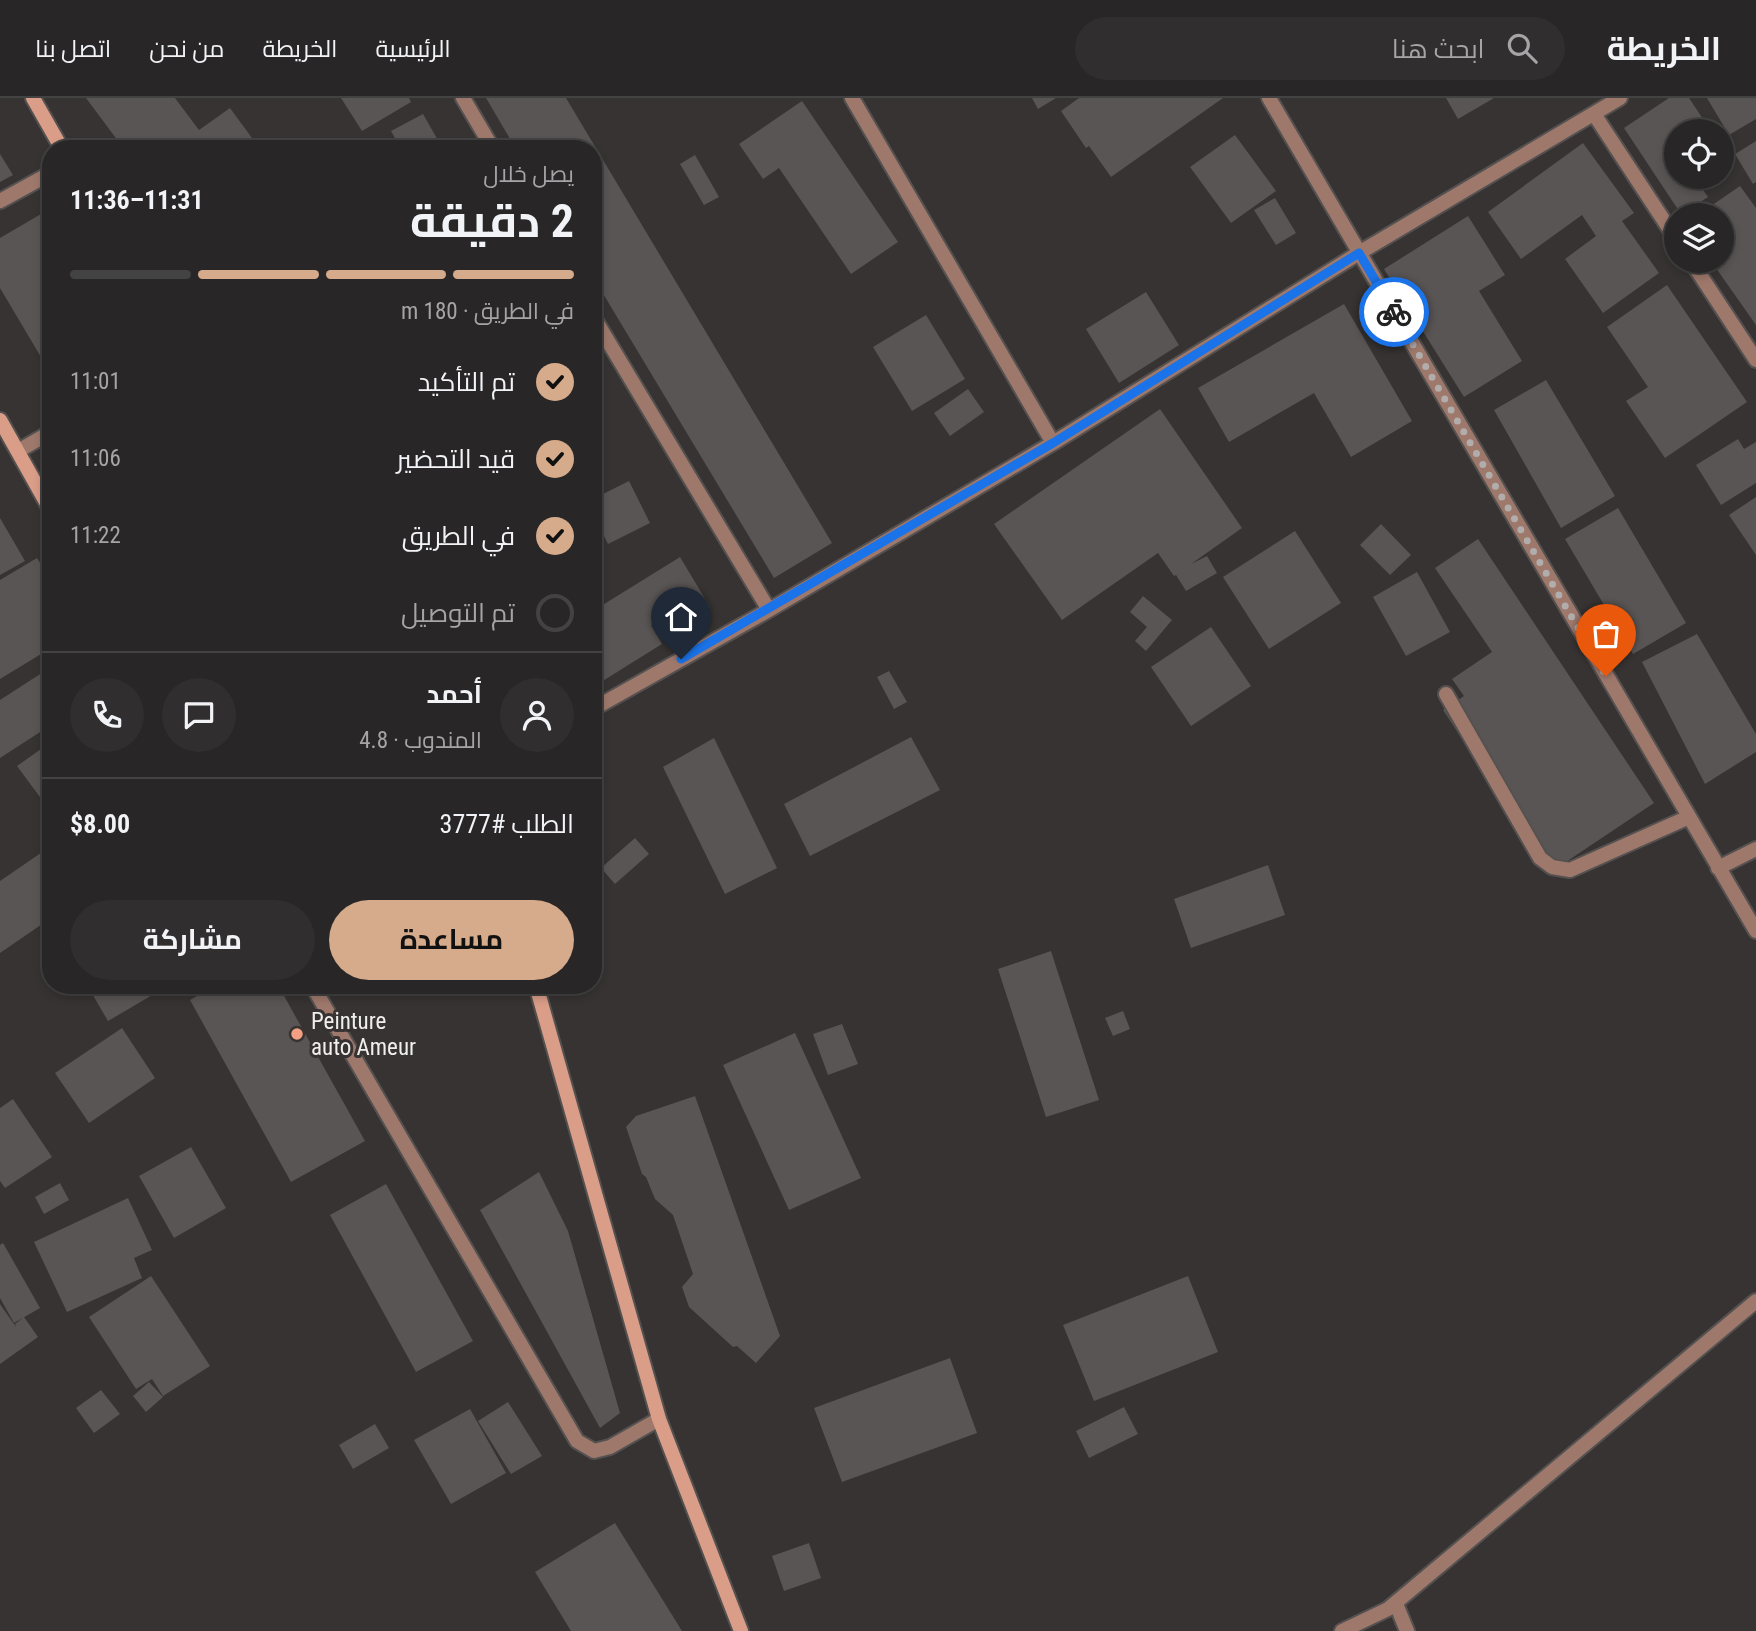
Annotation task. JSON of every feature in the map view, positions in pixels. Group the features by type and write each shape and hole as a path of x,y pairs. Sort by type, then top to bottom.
{"main road":[{"path":"33,98 57,140"},
{"path":"0,420 42,494"},
{"path":"539,994 659,1419 741,1631"}],"street":[{"path":"463,98 488,140"},
{"path":"852,98 1053,443"},
{"path":"1269,98 1756,931"},
{"path":"602,704 769,610 1053,443 1359,253 1620,98"},
{"path":"1594,114 1664,221"},
{"path":"0,201 42,178"},
{"path":"1699,273 1756,360"},
{"path":"602,331 769,610"},
{"path":"18,451 42,437"},
{"path":"1446,694 1540,858 1552,867 1570,870 1689,817"},
{"path":"1718,868 1756,849"},
{"path":"317,994 578,1441 594,1451 610,1447 659,1419"},
{"path":"1342,1631 1395,1604 1756,1301"},
{"path":"1395,1604 1407,1631"}],"building":[{"path":"86,98 175,98 199,130 230,108 253,140 117,140"},
{"path":"341,98 409,98 411,102 362,131"},
{"path":"486,98 566,98 591,140 511,140"},
{"path":"1032,98 1056,98 1038,109"},
{"path":"1079,98 1223,98 1111,177 1089,146 1086,148 1061,111"},
{"path":"1446,98 1494,98 1458,119"},
{"path":"1669,98 1689,98 1703,119 1664,119 1664,188 1624,128"},
{"path":"1707,98 1756,98 1756,119 1734,132 1734,119 1719,119"},
{"path":"802,101 898,242 851,274 779,168 763,179 739,144"},
{"path":"423,114 438,140 396,140 391,131"},
{"path":"1235,135 1276,191 1231,223 1190,167"},
{"path":"1756,141 1756,182 1753,184 1735,154"},
{"path":"1583,143 1634,213 1622,221 1659,273 1603,313 1565,259 1596,236 1582,215 1521,259 1488,212"},
{"path":"0,154 13,175 0,182"},
{"path":"695,155 719,197 704,205 680,164"},
{"path":"602,158 832,543 774,578 602,292"},
{"path":"1740,186 1756,208 1756,325 1719,273 1734,273 1734,203 1715,203"},
{"path":"1664,189 1702,189 1708,197 1698,203 1674,203"},
{"path":"1275,198 1296,233 1276,245 1254,210"},
{"path":"42,216 42,359 0,288 0,238"},
{"path":"1468,216 1505,275 1479,291 1522,361 1464,397 1384,269"},
{"path":"1667,285 1747,402 1665,458 1626,401 1648,387 1607,327"},
{"path":"1146,292 1179,345 1119,383 1086,329"},
{"path":"1344,304 1412,421 1351,457 1314,393 1229,442 1198,388"},
{"path":"926,315 965,379 912,411 873,347"},
{"path":"1546,380 1615,496 1561,528 1494,410"},
{"path":"968,389 984,412 950,436 934,413"},
{"path":"1160,409 1242,528 1191,564 1207,556 1217,573 1186,591 1158,553 1062,620 994,524"},
{"path":"1738,439 1744,449 1756,442 1756,483 1721,505 1696,465"},
{"path":"629,481 650,523 608,544 602,532 602,494"},
{"path":"1756,497 1756,555 1729,515"},
{"path":"1618,508 1686,623 1633,654 1565,539"},
{"path":"0,518 25,561 0,575"},
{"path":"1381,524 1411,555 1390,575 1360,545"},
{"path":"1295,531 1341,603 1269,649 1223,577"},
{"path":"1478,539 1654,803 1551,872 1443,710 1464,696 1452,679 1492,652 1435,568"},
{"path":"680,557 710,607 678,627 670,614 651,625 662,644 602,681 602,605"},
{"path":"37,558 42,566 42,653 0,679 0,580"},
{"path":"1417,572 1450,632 1406,656 1373,597"},
{"path":"1143,596 1172,620 1146,651 1135,641 1147,627 1130,612"},
{"path":"1211,627 1251,686 1191,726 1151,667"},
{"path":"1697,634 1756,734 1756,752 1705,784 1642,662"},
{"path":"889,671 907,702 894,709 877,677"},
{"path":"42,673 42,731 0,758 0,700"},
{"path":"911,737 940,790 810,856 784,804"},
{"path":"714,738 777,868 725,894 663,767"},
{"path":"42,748 42,800 17,766"},
{"path":"635,838 649,854 615,884 602,867"},
{"path":"42,852 42,924 0,953 0,881"},
{"path":"1268,865 1285,915 1191,948 1174,899"},
{"path":"1051,951 1099,1100 1046,1117 998,969"},
{"path":"92,994 154,994 108,1021"},
{"path":"201,994 283,994 365,1141 291,1182 190,1000"},
{"path":"1123,1011 1130,1029 1113,1036 1105,1018"},
{"path":"842,1024 858,1064 828,1075 813,1034"},
{"path":"122,1028 155,1078 89,1123 55,1073"},
{"path":"795,1033 861,1178 789,1210 723,1065"},
{"path":"695,1096 780,1336 756,1363 737,1346 733,1347 689,1307 682,1287 693,1274 673,1215 655,1199 646,1177 642,1174 626,1127 636,1116"},
{"path":"13,1099 52,1157 5,1188 0,1181 0,1108"},
{"path":"191,1147 226,1208 174,1238 139,1176"},
{"path":"539,1172 568,1231 620,1413 600,1428 480,1210"},
{"path":"60,1183 69,1200 44,1214 35,1197"},
{"path":"386,1184 473,1341 416,1372 330,1215"},
{"path":"128,1198 152,1250 134,1258 142,1278 67,1312 34,1242"},
{"path":"3,1243 40,1308 14,1323 0,1298 0,1245"},
{"path":"151,1276 210,1366 163,1396 152,1379 136,1389 89,1317"},
{"path":"1188,1276 1218,1352 1094,1401 1063,1325"},
{"path":"0,1304 16,1327 15,1324 24,1317 38,1337 0,1364"},
{"path":"950,1358 977,1433 842,1482 814,1408"},
{"path":"149,1382 163,1397 146,1412 133,1396"},
{"path":"101,1390 120,1414 94,1433 76,1408"},
{"path":"508,1402 542,1456 511,1474 478,1421"},
{"path":"1124,1407 1138,1434 1089,1458 1076,1431"},
{"path":"470,1409 506,1473 451,1504 414,1440"},
{"path":"375,1424 389,1448 353,1469 339,1445"},
{"path":"615,1523 682,1631 571,1631 535,1572"},
{"path":"809,1543 821,1578 784,1591 772,1556"}],"way so far":[{"path":"1394,312 1606,676"}],"place":[{"name":"Peinture auto Ameur","path":"297,1034"}],"route":[{"path":"681,659 1053,443 1359,253 1394,312"}]}
